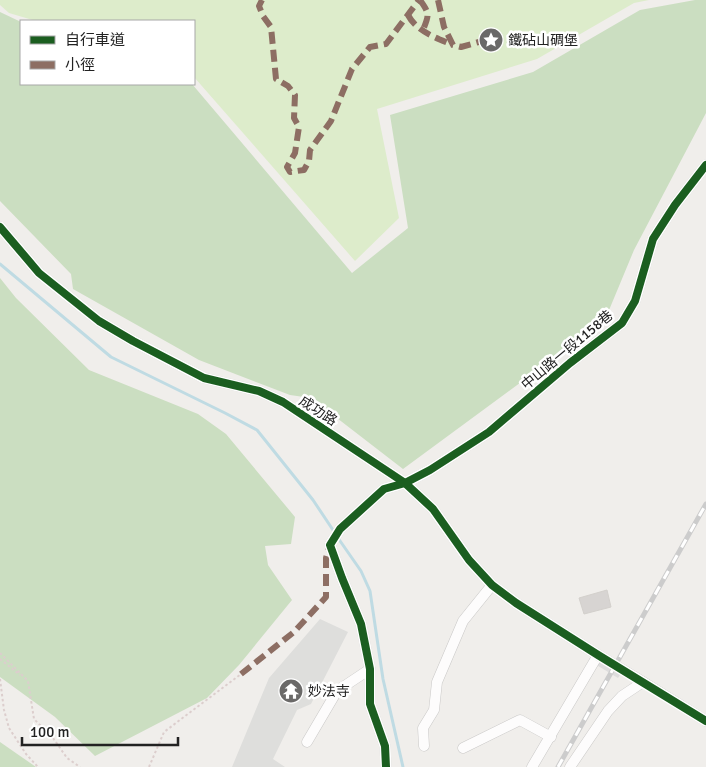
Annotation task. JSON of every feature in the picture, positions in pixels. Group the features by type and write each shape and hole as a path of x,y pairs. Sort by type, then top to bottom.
{"street":[{"name":"中山路一段1158巷","path":"370,669 361,624 330,545 336,535 384,489 405,483 430,470 489,432 570,363 622,323 635,301 654,239 675,205 706,166"},
{"name":"成功路","path":"0,227 39,273 99,321 204,378 259,391 283,402 405,483 433,509 469,560 492,585 516,603 643,682"},
{"path":"424,746 423,728 434,710 437,682 463,621 492,585"},
{"path":"532,767 598,655"},
{"path":"306,742 337,691 370,669"},
{"path":"370,669 370,704 385,746 386,767"},
{"path":"570,767 608,711 622,696 643,682 706,721"},
{"path":"463,748 520,720 551,737"}],"path":[{"path":"0,653 28,681 34,719 53,738 67,758 80,767"},
{"path":"0,659 28,681"},
{"path":"149,767 164,732 241,674"},
{"path":"0,679 4,710 9,728 26,754 38,767"}],"shaded area":[{"name":"妙法寺","path":"320,619 348,632 311,704 297,710 273,759 285,767 232,767 269,678"}],"green space":[{"path":"0,0 649,0 634,3 537,59 377,109 399,218 355,261 195,78 195,20 33,20 9,13 0,5"},
{"path":"695,0 706,0 706,113 634,250 607,315 574,343 403,469 311,398 290,395 199,360 73,289 71,274 0,201 0,12 20,22 20,85 193,85 352,273 408,228 390,115 533,72 640,10"},
{"path":"0,278 16,298 89,370 198,414 226,434 295,517 291,544 265,546 268,565 292,600 239,665 207,698 95,756 55,717 0,677"},
{"path":"0,742 36,767 0,767"}],"pier":[{"path":"597,648 626,666 618,678 590,661"}],"building":[{"path":"607,590 611,607 584,614 579,598"}],"waterway":[{"path":"0,264 111,357 257,430 313,500 335,533"},
{"path":"338,538 361,571 370,591 383,679 403,767"}],"railway":[{"path":"558,767 706,504"}],"marked path":[{"path":"262,0 259,6 271,27 276,79 288,86 295,95 294,118 299,127 295,153 287,167 290,172 304,170 309,161 310,150 331,121 352,69 370,47 386,44 419,0"},
{"path":"420,0 426,8 428,15 423,30"},
{"path":"438,0 444,27 453,45 461,47 479,42"},
{"path":"408,15 422,30 453,45"},
{"path":"241,674 294,632 326,597 326,558 329,547"}],"cycle path":[{"path":"386,767 385,746 370,704 370,669 361,624 330,545 340,529 384,489 405,483 430,470 489,432 570,363 622,323 635,301 653,239 675,205 706,165"},
{"path":"0,227 39,273 99,321 204,378 259,391 283,402 405,483 433,509 469,560 492,585 516,603 706,721"}],"place":[{"name":"鐵砧山碉堡","path":"491,40"},
{"name":"妙法寺","path":"291,691"}]}
